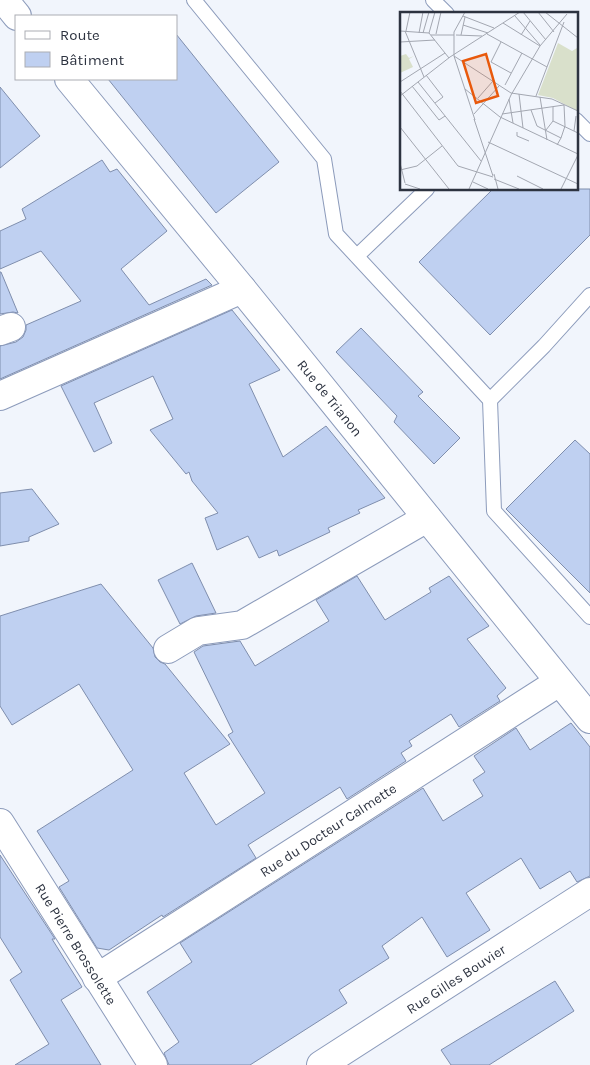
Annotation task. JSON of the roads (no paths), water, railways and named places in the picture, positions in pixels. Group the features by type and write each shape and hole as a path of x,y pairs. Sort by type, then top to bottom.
{"street":[{"path":"4,0 16,15"},
{"name":"Rue de Trianon","path":"70,80 242,289 590,720"},
{"path":"0,396 242,289"},
{"path":"168,649 198,631 242,625 427,518"},
{"name":"Rue du Docteur Calmette","path":"97,978 559,682"},
{"name":"Rue Pierre Brossolette","path":"0,823 153,1065"},
{"name":"Rue Gilles Bouvier","path":"321,1065 590,892"}],"lane":[{"path":"194,0 324,158 336,234 490,400 494,511 590,616"},
{"path":"433,0 444,12"},
{"path":"578,122 590,134"},
{"path":"356,256 426,190"},
{"path":"490,400 544,346 590,295"}]}
